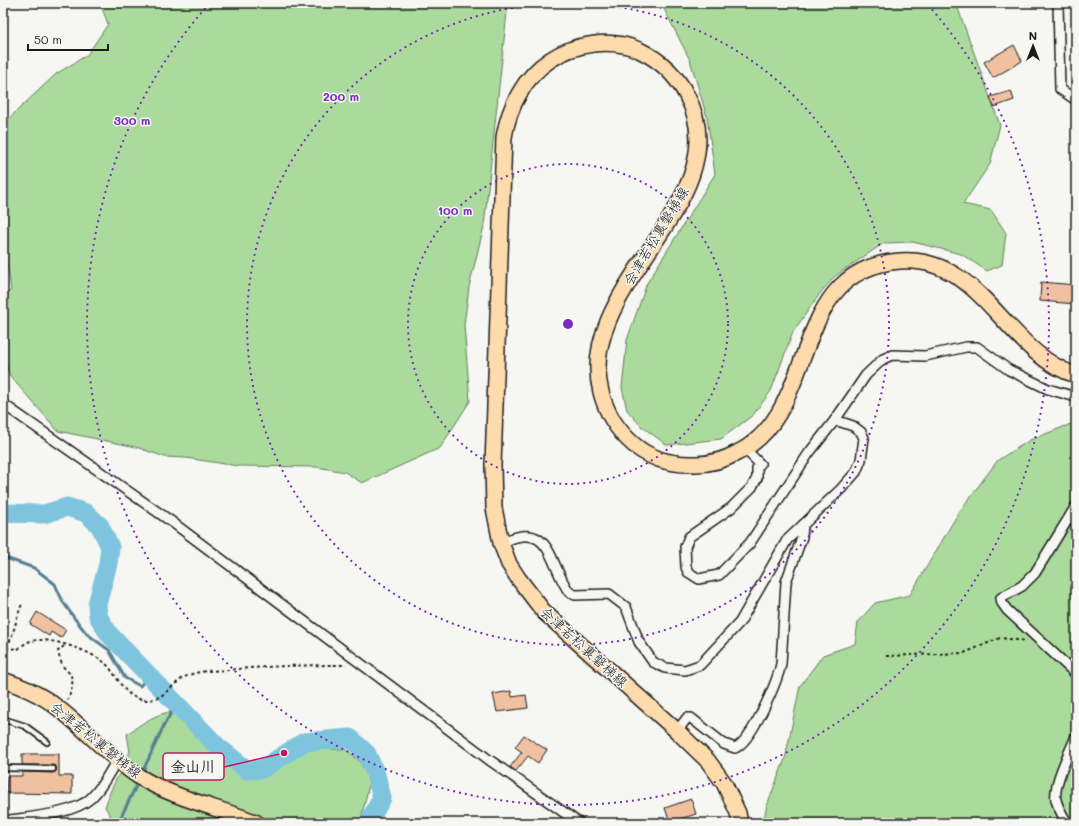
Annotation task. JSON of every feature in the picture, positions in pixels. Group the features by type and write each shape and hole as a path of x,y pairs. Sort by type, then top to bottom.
{"main road":[{"name":"会津若松裏磐梯線","path":"740,823 730,796 717,772 677,731 544,612 509,564 501,543 494,508 493,466 504,137 507,121 522,88 542,65 564,52 583,46 603,43 633,48 647,54 669,71 685,91 690,102 697,126 697,151 690,179 661,234 620,297 602,335 598,357 599,384 604,404 618,430 635,446 659,459 687,465 703,464 718,462 745,449 772,422 790,393 820,313 834,293 849,278 872,266 900,261 928,263 950,272 972,287 1021,339 1046,360 1076,375"},
{"name":"会津若松裏磐梯線","path":"3,680 28,689 48,700 116,760 138,776 176,796 257,823"}],"street":[{"path":"1058,3 1060,89 1076,100"},
{"path":"745,449 760,464 757,478 752,487 730,508 689,537 685,547 686,567 688,572 699,579 719,575 750,542 809,453 835,420 866,375 876,363 883,359 892,355 925,356 966,347 977,347 1009,370 1048,389 1076,397"},
{"path":"3,404 172,522 364,664 488,759 579,823"},
{"path":"501,543 518,537 529,536 539,538 545,545 569,592 575,595 610,594 626,607 639,642 653,662 666,668 686,670 700,665 740,622 787,540 803,526 856,472 861,460 864,447 864,438 861,432 853,426 835,420"},
{"path":"1076,506 1035,573 1022,586 1001,598 1002,603 1007,610 1035,634 1042,643 1076,674"},
{"path":"677,731 687,718 691,718 724,744 735,748 740,746 758,719 778,677 781,664 786,582 802,537 803,526"},
{"path":"1067,823 1058,807 1056,794 1068,754 1076,736"},
{"path":"3,821 80,806 90,799 100,788 116,760"}],"lane":[{"path":"3,719 25,726 47,742"},
{"path":"3,742 3,751"},
{"path":"3,768 53,769"}],"path":[{"path":"3,652 10,643 15,622 22,604"},
{"path":"886,656 964,653 1000,638 1042,643"},
{"path":"6,648 18,649 26,643 36,640 55,642 86,651 104,663 127,692 133,697 146,700 161,696 184,677 208,670 274,665 364,664"},
{"path":"64,645 58,651 62,666 69,673 72,680 69,696 65,702"}],"green space":[{"path":"100,3 508,3 484,226 469,287 464,325 470,401 440,448 362,483 345,472 317,467 238,466 186,458 165,457 136,447 58,431 10,376 3,354 3,298 11,290 8,268 3,255 3,124 56,74 87,55 108,24"},
{"path":"661,3 956,3 1000,125 990,164 963,204 991,210 1006,233 1002,265 987,271 961,254 913,242 884,243 835,276 821,292 793,332 771,391 753,415 721,439 667,445 641,426 627,410 622,388 627,340 647,283 715,174 707,117 690,60"},
{"path":"1076,422 1076,823 763,823 767,805 785,759 800,686 823,655 855,644 858,622 875,603 910,595 959,512 998,460 1030,440"},
{"path":"177,711 193,722 227,760 256,771 274,769 294,752 303,749 321,745 332,749 345,749 360,761 367,775 369,785 360,823 115,823 105,807 111,790 130,752 127,734 145,722 163,713"}],"building":[{"path":"1014,45 1022,61 993,78 984,62"},
{"path":"1011,91 1014,100 994,107 990,97"},
{"path":"1041,282 1076,285 1076,304 1040,301"},
{"path":"37,612 66,630 61,638 51,632 49,636 30,624"},
{"path":"511,691 512,697 526,695 528,708 497,712 493,694"},
{"path":"524,735 547,750 538,763 528,756 516,771 510,767 522,752 515,747"},
{"path":"22,754 59,754 59,776 72,776 72,794 6,793 7,776 22,776 22,772 53,773 56,771 56,767 53,765 22,765"},
{"path":"691,799 696,814 670,822 665,808"}],"waterway":[{"path":"3,513 44,514 67,507 86,513 100,526 110,547 108,564 97,604 98,616 109,634 218,747 247,770 262,769 304,742 350,738 367,754 376,775 382,798 368,823"},
{"path":"3,557 34,568 55,584 63,602 75,619 87,634 109,650 125,678 140,686 150,674"},
{"path":"142,773 164,725 177,703"},
{"path":"118,823 138,782"}],"place":[{"name":"金山川","path":"284,753"}]}
